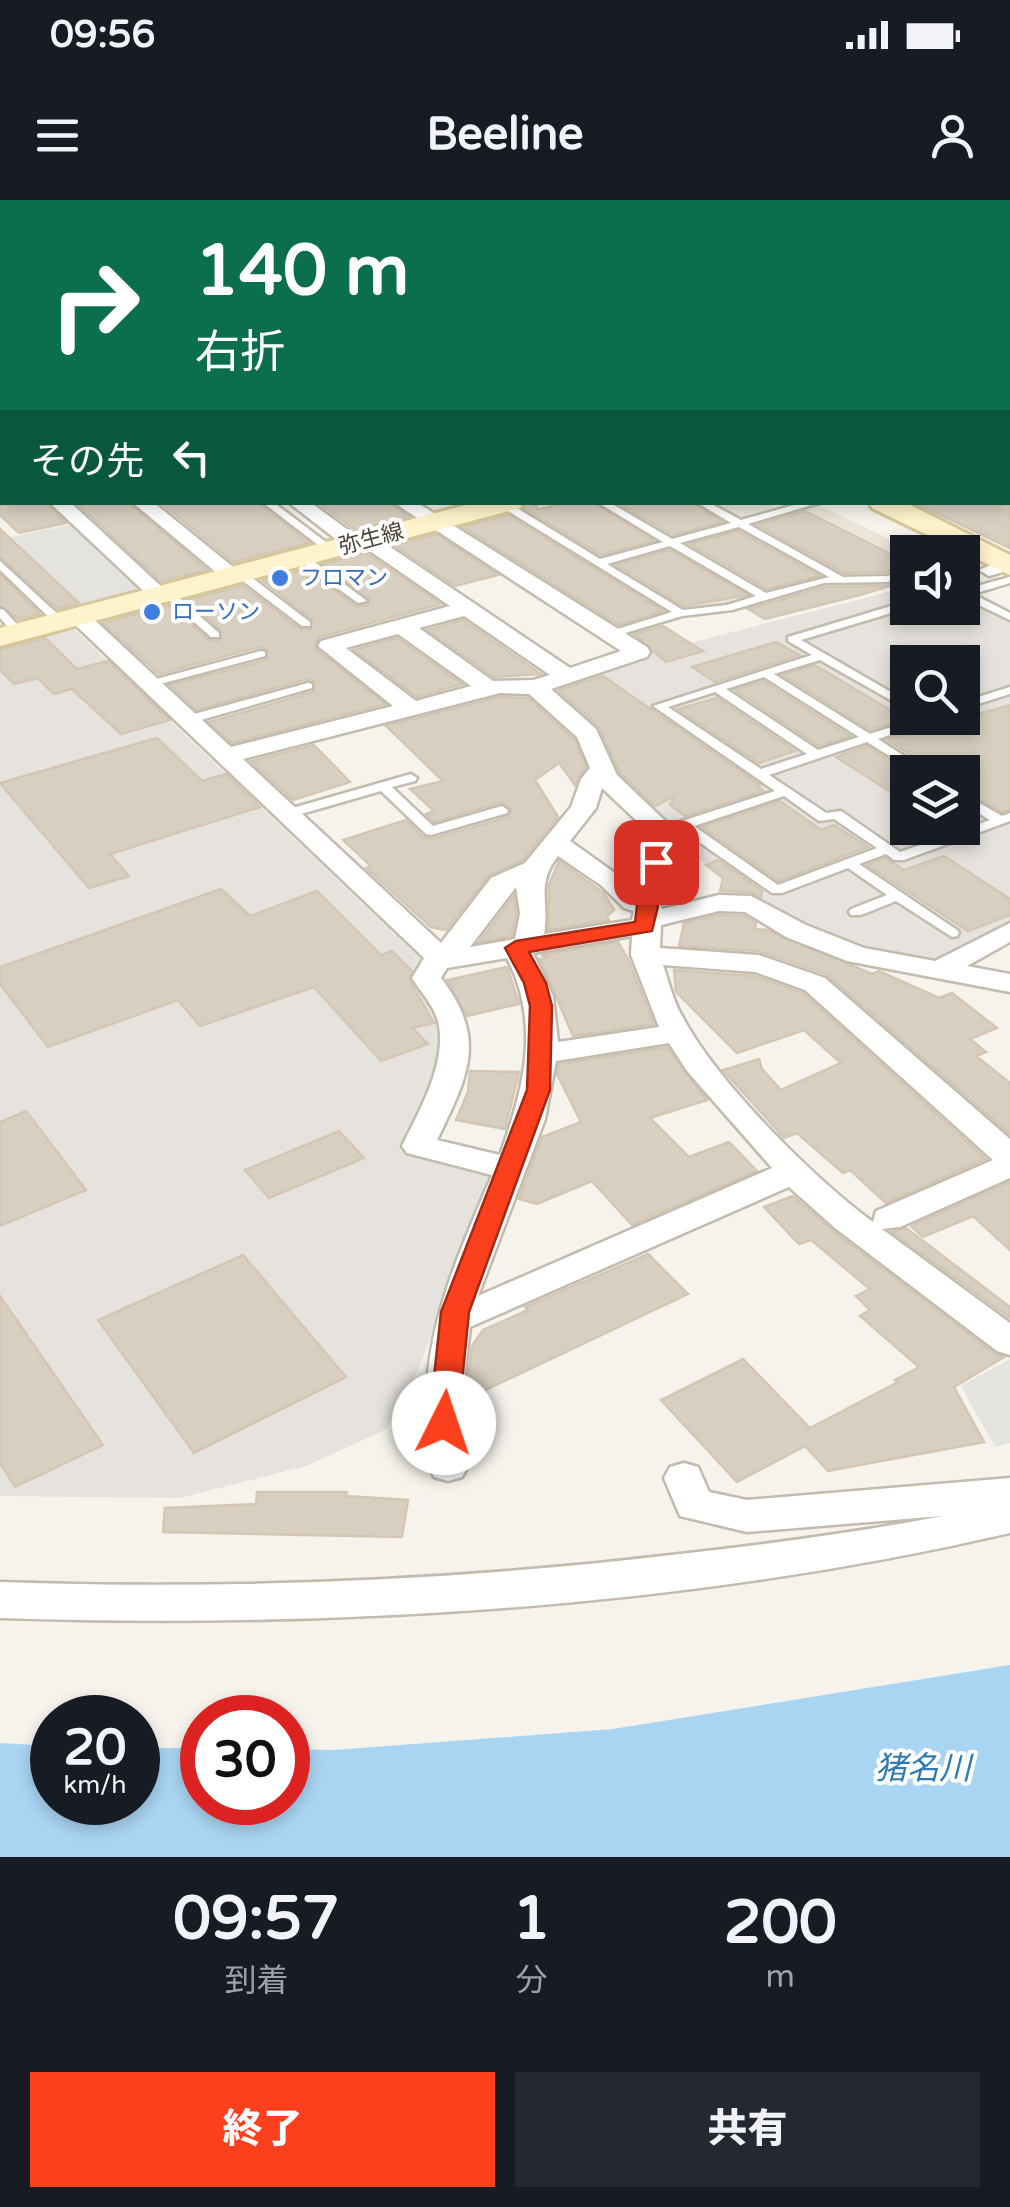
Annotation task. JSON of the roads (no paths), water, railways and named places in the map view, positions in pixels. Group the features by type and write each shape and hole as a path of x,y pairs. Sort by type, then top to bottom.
{"street":[{"path":"61,505 162,593"},
{"path":"145,505 235,574"},
{"path":"300,505 338,547 467,608 564,674"},
{"path":"226,756 490,689 534,687 640,652 407,505"},
{"name":"弥生線","path":"6,627 68,618 502,505"},
{"path":"858,505 919,535"},
{"path":"887,505 999,569"},
{"path":"412,709 329,646 467,608"},
{"path":"68,618 149,684 442,960 646,927 719,903 750,904 796,931 857,954 1010,982"},
{"path":"402,626 490,689"},
{"path":"534,687 588,734 606,778 671,839 643,895 646,927 666,1015 698,1064 793,1172 847,1220 1010,1342"},
{"path":"448,1466 444,1423 455,1312 538,1090 541,1006 522,947 534,913 528,884 534,868 589,799 593,779 602,770"},
{"path":"554,843 612,880 634,902 646,927 815,984 1010,1157"},
{"path":"508,1168 418,1146 443,1097 454,1027 450,1013 426,978 438,955 455,948 501,884 534,868"},
{"path":"938,970 1010,931"},
{"path":"542,1054 678,1033"},
{"path":"888,1219 1010,1165"},
{"path":"455,1312 470,1314 793,1172"},
{"path":"684,1478 694,1506 747,1516 1010,1494"},
{"path":"0,1600 186,1606 494,1592 819,1554 1010,1517"}],"lane":[{"path":"271,505 338,547 362,601"},
{"path":"508,505 680,613"},
{"path":"606,505 764,597"},
{"path":"705,505 843,580"},
{"path":"778,505 788,510"},
{"path":"598,563 807,505"},
{"path":"0,564 68,618"},
{"path":"235,574 306,624"},
{"path":"612,634 680,613 728,608 823,580 890,579"},
{"path":"162,593 214,634"},
{"path":"980,603 1010,618"},
{"path":"890,609 792,639 890,696"},
{"path":"149,684 261,654"},
{"path":"821,656 659,706 824,818 836,814 898,857 1005,819"},
{"path":"765,673 896,755"},
{"path":"187,720 308,686"},
{"path":"716,688 818,755"},
{"path":"980,700 1010,690"},
{"path":"759,774 890,731"},
{"path":"287,814 411,778"},
{"path":"383,786 430,831 502,810"},
{"path":"784,792 684,825 777,890 887,849"},
{"path":"980,806 1005,819"},
{"path":"849,863 952,934"},
{"path":"856,912 897,896"}],"water":[{"name":"猪名川","path":"1010,1665 1010,1857 0,1857 0,1743 30,1745 30,1825 160,1825 160,1748 180,1748 180,1825 310,1825 310,1749 613,1729"}],"place":[{"name":"フロマン","path":"280,578"},
{"name":"ローソン","path":"152,612"}]}
